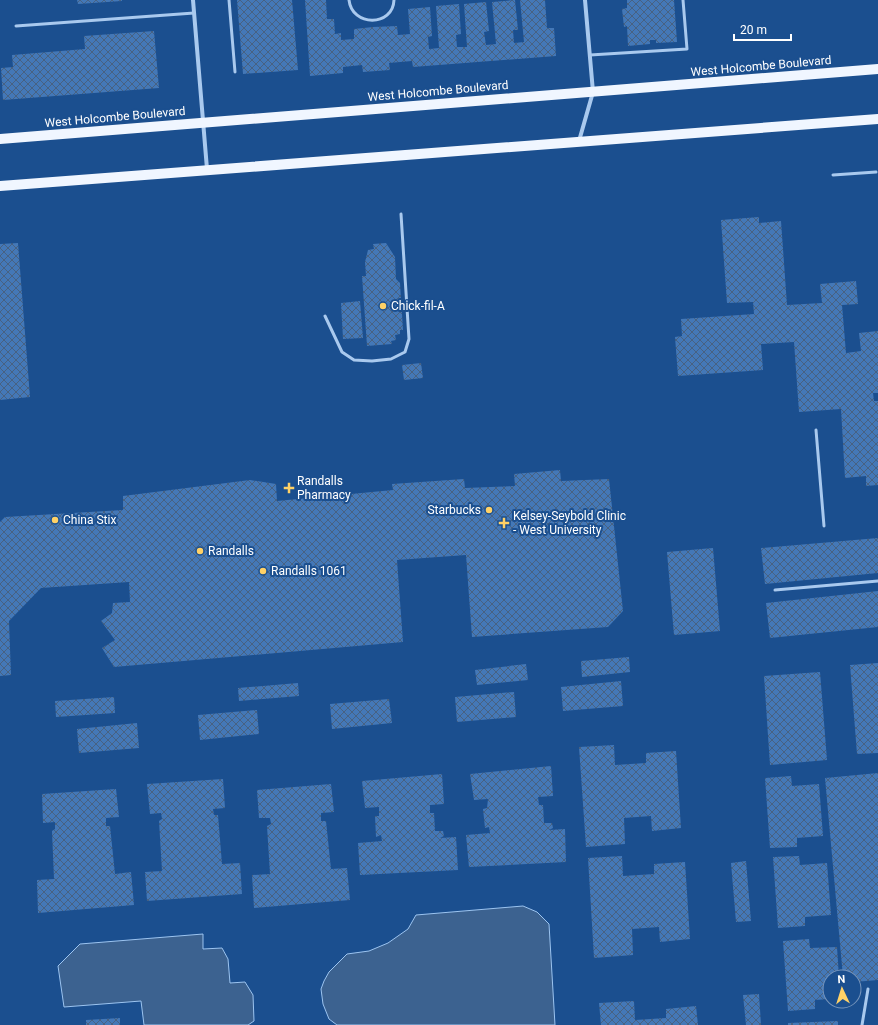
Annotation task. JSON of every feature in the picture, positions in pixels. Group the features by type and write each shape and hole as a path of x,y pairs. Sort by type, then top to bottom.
{"main road":[{"name":"West Holcombe Boulevard","path":"0,139 878,69"},
{"path":"0,186 878,119"}],"street":[{"path":"193,0 208,170"},
{"path":"579,142 593,92 585,0"}],"lane":[{"path":"229,0 235,72"},
{"path":"349,0 352,11 365,20 372,21 386,16 391,10 394,0"},
{"path":"590,55 687,49 683,0"},
{"path":"16,26 194,13"},
{"path":"833,175 876,172"},
{"path":"325,316 342,352 354,360 372,361 391,359 406,352 410,339 401,214"},
{"path":"816,430 824,526"},
{"path":"775,590 878,581"},
{"path":"862,1025 868,989"}],"water":[{"path":"523,906 537,912 549,924 555,1025 337,1025 329,1019 323,1004 321,989 329,972 347,954 369,951 388,943 408,929 416,915"},
{"path":"203,934 203,949 222,948 228,959 230,983 245,982 253,995 254,1021 248,1025 144,1025 141,1001 64,1007 58,966 80,944"}],"building":[{"path":"77,0 122,0 122,1 78,4"},
{"path":"237,0 292,0 298,70 243,74"},
{"path":"305,0 326,0 327,19 334,19 335,34 341,33 341,40 354,39 354,29 373,27 397,26 398,35 410,34 408,9 430,7 432,36 428,37 429,49 439,48 436,6 459,4 461,34 456,35 457,47 467,47 464,4 486,2 489,31 484,32 486,45 496,44 492,2 515,0 518,30 513,30 514,43 524,42 520,0 545,0 547,28 554,28 556,56 413,67 412,61 389,63 390,70 363,72 362,65 343,67 343,73 310,76"},
{"path":"627,0 674,0 677,42 656,43 656,40 650,40 650,44 628,46 627,26 624,27 622,9 627,8"},
{"path":"154,31 159,88 3,100 1,68 13,67 12,55 85,49 84,36"},
{"path":"759,217 759,223 781,221 787,305 822,303 820,284 856,281 858,304 842,305 846,353 861,351 859,333 878,331 878,393 873,393 874,401 878,401 878,485 866,486 866,476 845,478 841,409 799,412 794,342 761,344 763,370 678,376 675,337 682,336 681,319 754,314 753,302 727,303 721,220"},
{"path":"18,243 30,397 0,400 0,244"},
{"name":"Chick-fil-A","path":"386,243 395,257 396,279 400,283 403,330 400,330 400,334 395,335 396,340 391,341 392,344 367,346 362,276 366,276 365,262 368,250 374,249 373,244"},
{"path":"360,301 363,338 343,339 341,303"},
{"path":"421,363 423,378 404,380 402,365"},
{"path":"560,470 561,481 609,479 623,611 608,627 472,637 466,555 397,560 403,642 114,667 102,648 115,640 101,621 112,613 113,603 130,602 129,582 41,588 9,621 11,675 0,676 0,522 5,517 123,510 123,496 250,480 276,484 277,501 393,490 392,484 464,479 465,488 515,486 514,474"},
{"path":"878,538 878,573 765,584 761,548"},
{"path":"713,548 720,631 674,635 667,552"},
{"path":"878,591 878,627 770,638 766,603"},
{"path":"629,657 630,672 582,677 581,661"},
{"path":"878,663 878,753 857,754 850,665"},
{"path":"526,664 528,680 477,685 475,670"},
{"path":"820,672 827,760 770,765 764,676"},
{"path":"621,681 623,706 563,711 561,687"},
{"path":"298,683 299,696 239,701 238,688"},
{"path":"514,692 516,717 457,722 455,697"},
{"path":"114,697 115,713 56,717 55,701"},
{"path":"389,699 392,723 332,729 330,704"},
{"path":"257,710 259,734 200,740 198,715"},
{"path":"137,723 139,748 79,753 77,729"},
{"path":"614,745 615,765 646,763 646,753 676,751 681,828 652,831 651,816 624,818 625,844 586,847 579,747"},
{"path":"551,766 553,796 538,797 539,805 543,805 544,823 552,823 553,828 549,830 565,829 566,862 469,867 466,835 490,833 489,827 485,828 483,809 487,808 488,799 474,800 470,774"},
{"path":"878,773 878,980 862,981 862,969 842,969 825,778"},
{"path":"442,774 444,804 430,805 430,813 434,813 435,831 443,831 444,836 440,838 456,837 458,870 360,875 358,843 382,841 381,835 376,837 375,816 379,816 379,807 365,808 362,781"},
{"path":"791,776 792,786 819,784 823,836 797,838 797,847 770,848 765,778"},
{"path":"223,779 225,808 213,809 214,815 218,815 222,864 240,863 242,894 147,901 145,872 162,871 159,821 162,819 161,813 150,814 147,784"},
{"path":"331,784 334,812 321,813 321,821 326,821 331,869 347,868 350,900 254,908 252,875 270,874 267,826 271,824 270,818 259,818 257,790"},
{"path":"116,789 119,817 106,818 106,826 110,826 115,874 131,872 134,905 38,913 37,880 54,879 52,831 55,829 55,822 43,823 42,794"},
{"path":"622,856 623,876 654,874 654,864 685,862 690,939 660,942 659,927 632,929 633,955 594,958 588,858"},
{"path":"799,856 800,865 827,863 831,915 805,917 805,926 778,928 773,857"},
{"path":"746,861 751,921 736,922 731,863"},
{"path":"809,939 810,948 837,947 838,969 822,969 822,1000 815,1000 815,1009 788,1011 783,941"},
{"path":"759,994 761,1025 746,1025 743,995"},
{"path":"634,1001 635,1020 666,1018 666,1009 696,1006 698,1025 601,1025 599,1003"},
{"path":"120,1018 120,1025 86,1025 86,1020"},
{"path":"838,1021 838,1025 788,1025 788,1023"}],"place":[{"name":"Chick-fil-A","path":"383,306"},
{"name":"Randalls Pharmacy","path":"289,488"},
{"name":"Starbucks","path":"489,510"},
{"name":"China Stix","path":"55,520"},
{"name":"Kelsey-Seybold Clinic - West University","path":"504,523"},
{"name":"Randalls","path":"200,551"},
{"name":"Randalls 1061","path":"263,571"}]}
